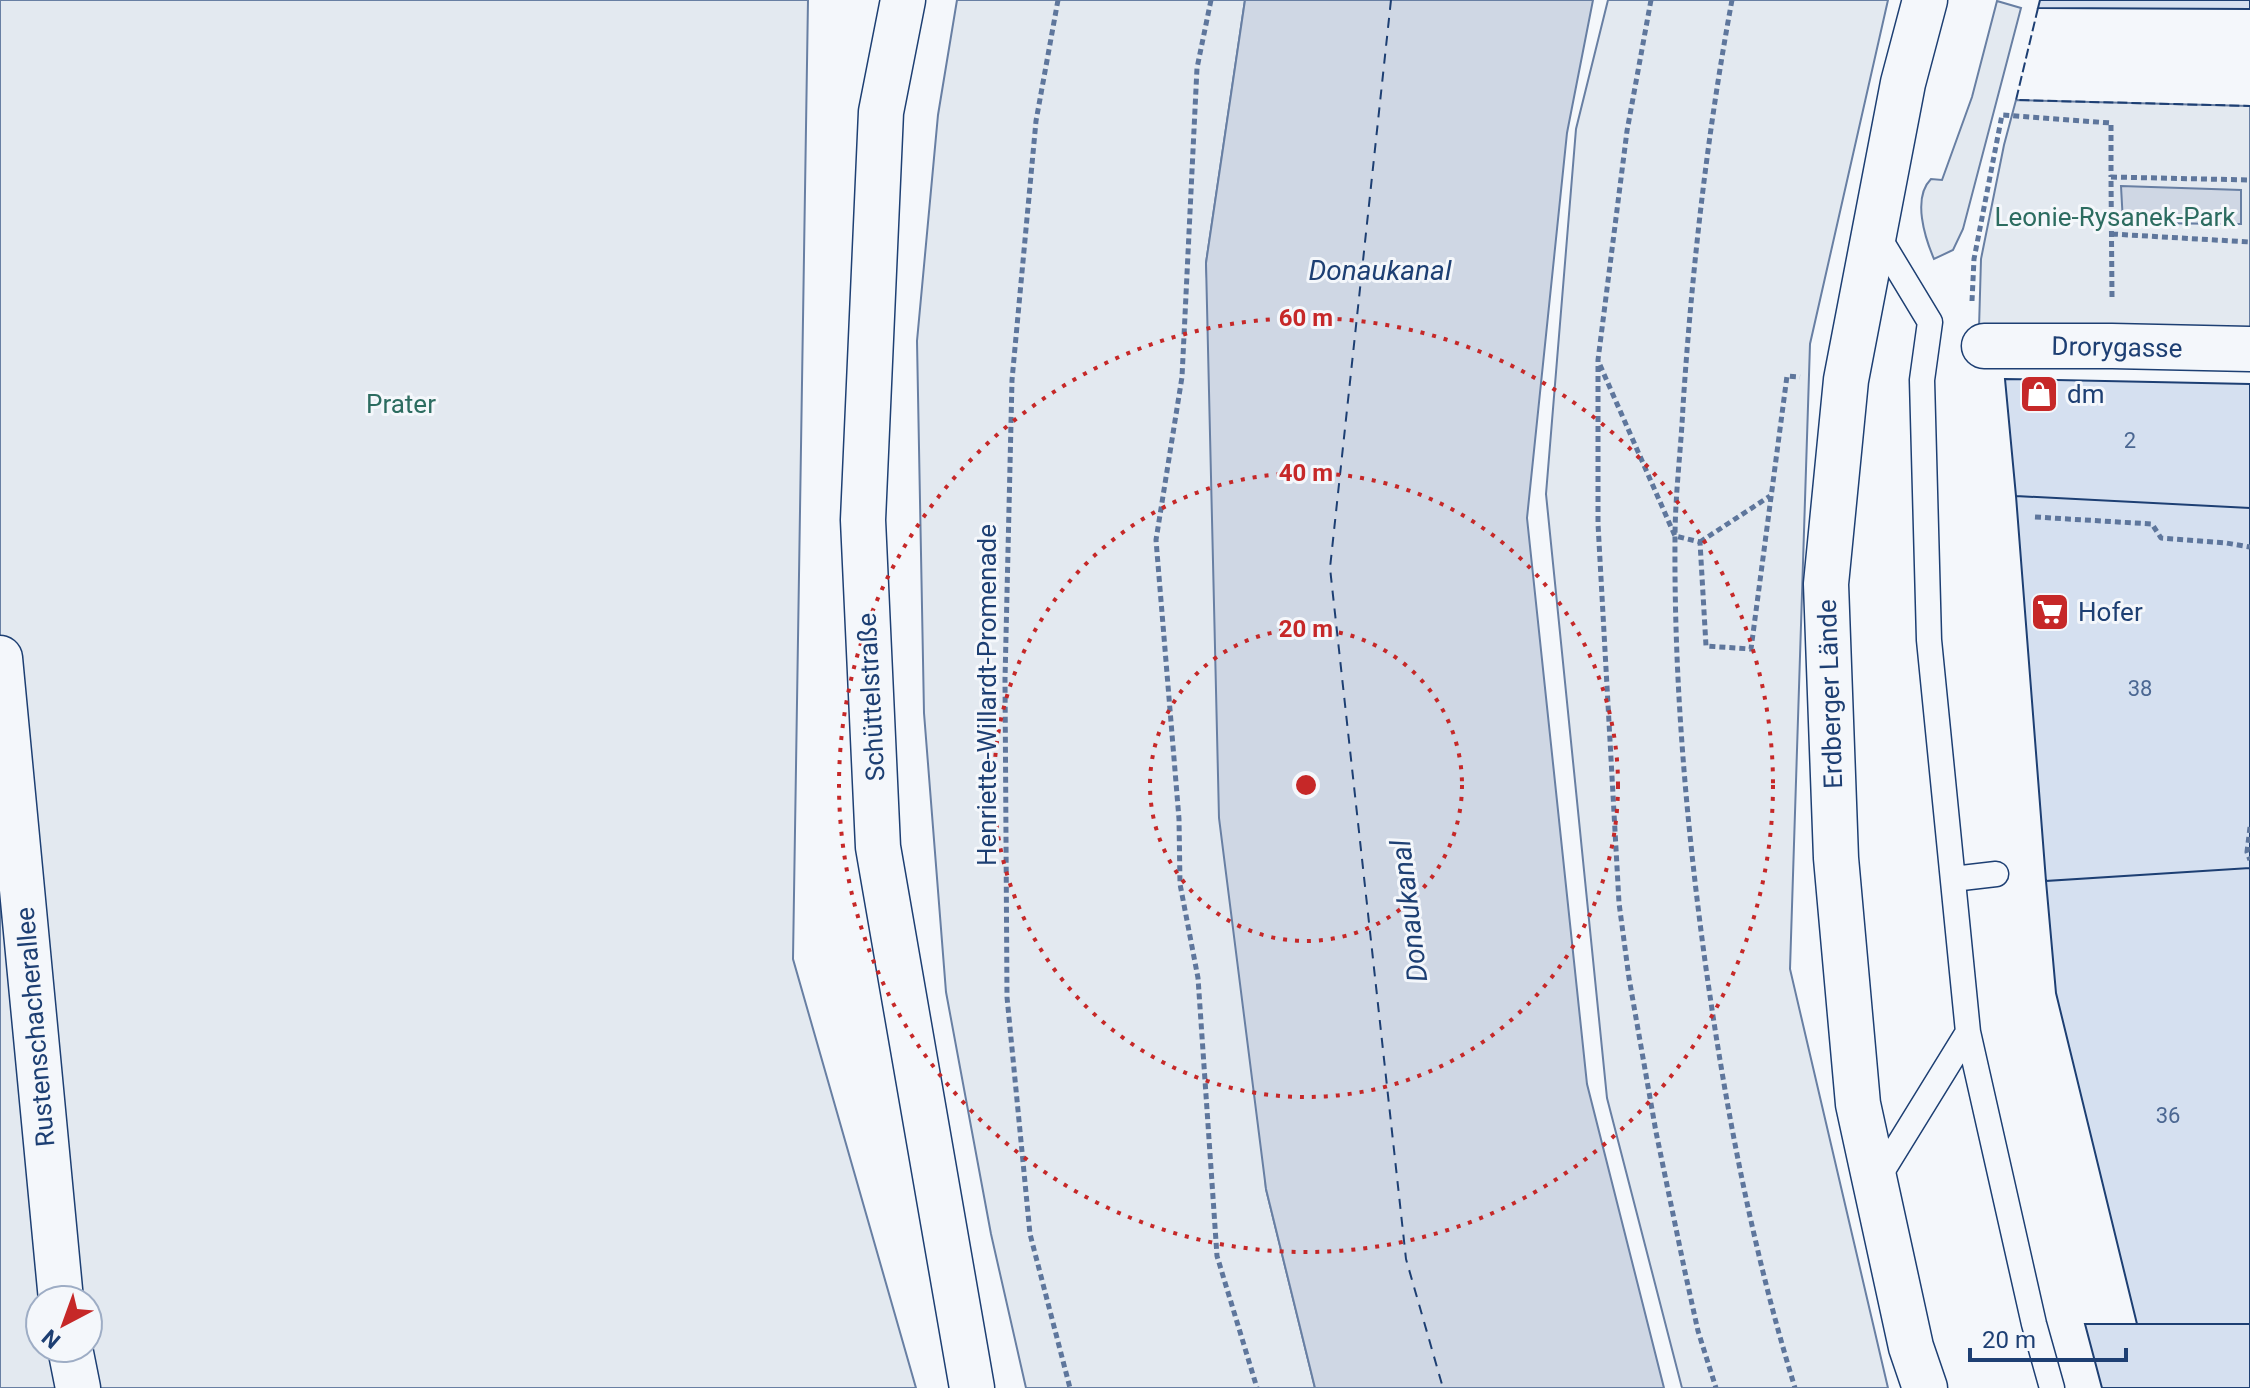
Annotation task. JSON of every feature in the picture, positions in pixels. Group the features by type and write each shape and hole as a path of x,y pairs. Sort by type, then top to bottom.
{"main road":[{"name":"Schüttelstraße","path":"903,0 881,112 863,520 878,847 972,1388"},
{"name":"Erdberger Lände","path":"1925,0 1903,83 1846,380 1826,584 1836,858 1858,1104 1911,1347 1925,1388"},
{"name":"Drorygasse","path":"1984,346 2250,349"},
{"name":"Rustenschacherallee","path":"0,658 59,1284"},
{"path":"73,1364 78,1388"}],"lane":[{"path":"1875,231 1930,322 1922,380 1929,640 1968,1032 2034,1324 2052,1388"},
{"path":"1953,879 1996,874"},
{"path":"1875,1183 1968,1032"}],"path":[{"name":"Henriette-Willardt-Promenade","path":"1058,0 1036,121 1012,380 1005,679 1007,997 1030,1234 1070,1388"},
{"path":"1211,0 1197,68 1182,377 1156,540 1179,819 1180,884 1198,978 1217,1256 1257,1388"},
{"path":"1651,0 1627,131 1598,360 1598,524 1619,903 1629,978 1656,1132 1698,1331 1716,1388"},
{"path":"1732,0 1711,119 1687,352 1675,536 1677,655 1690,844 1720,1073 1747,1206 1795,1388"},
{"path":"1984,346 1971,327 1974,259 2002,115 2111,123 2112,346"},
{"path":"2111,177 2250,180"},
{"path":"2112,234 2250,242"},
{"path":"1598,360 1675,536"},
{"path":"1700,542 1706,646 1751,649 1787,376"},
{"path":"1675,536 1700,542 1770,495"},
{"path":"2035,517 2152,524 2161,538 2250,547"},
{"path":"2250,827 2247,852 2250,860"}],"green space":[{"name":"Prater","path":"0,0 808,0 793,959 916,1388 0,1388"},
{"path":"957,0 1245,0 1206,263 1266,1189 1315,1388 1026,1388 991,1234 946,992 924,713 917,341 938,115"},
{"path":"1608,0 1888,0 1810,344 1790,969 1888,1388 1682,1388 1607,1098 1546,494 1576,129"},
{"path":"1997,1 2021,8 1963,229 1953,250 1934,259 1924,229 1922,197 1931,179 1942,180 1972,97"},
{"name":"Leonie-Rysanek-Park","path":"2016,100 2250,106 2250,333 1979,328 1981,259"}],"water":[{"name":"Donaukanal","path":"1245,0 1593,0 1567,133 1527,518 1587,1084 1664,1388 1315,1388 1266,1189 1219,818 1206,263"},
{"path":"2121,186 2241,190 2241,224 2123,223"}],"building":[{"path":"2040,0 2250,0 2250,9 2038,8"},
{"path":"2040,0 2250,0 2250,9 2038,8"},
{"path":"2005,379 2250,384 2250,508 2016,496"},
{"path":"2016,496 2250,508 2250,868 2046,881"},
{"path":"2250,868 2250,1324 2137,1324 2056,993 2046,881"},
{"path":"2085,1324 2250,1324 2250,1388 2102,1388"}],"ferry route":[{"path":"1391,0 1330,568 1406,1259 1443,1388"}],"fence":[{"path":"2038,8 2016,100 2250,106"}],"place":[{"name":"dm","path":"2039,394"},
{"name":"Hofer","path":"2050,612"}]}
